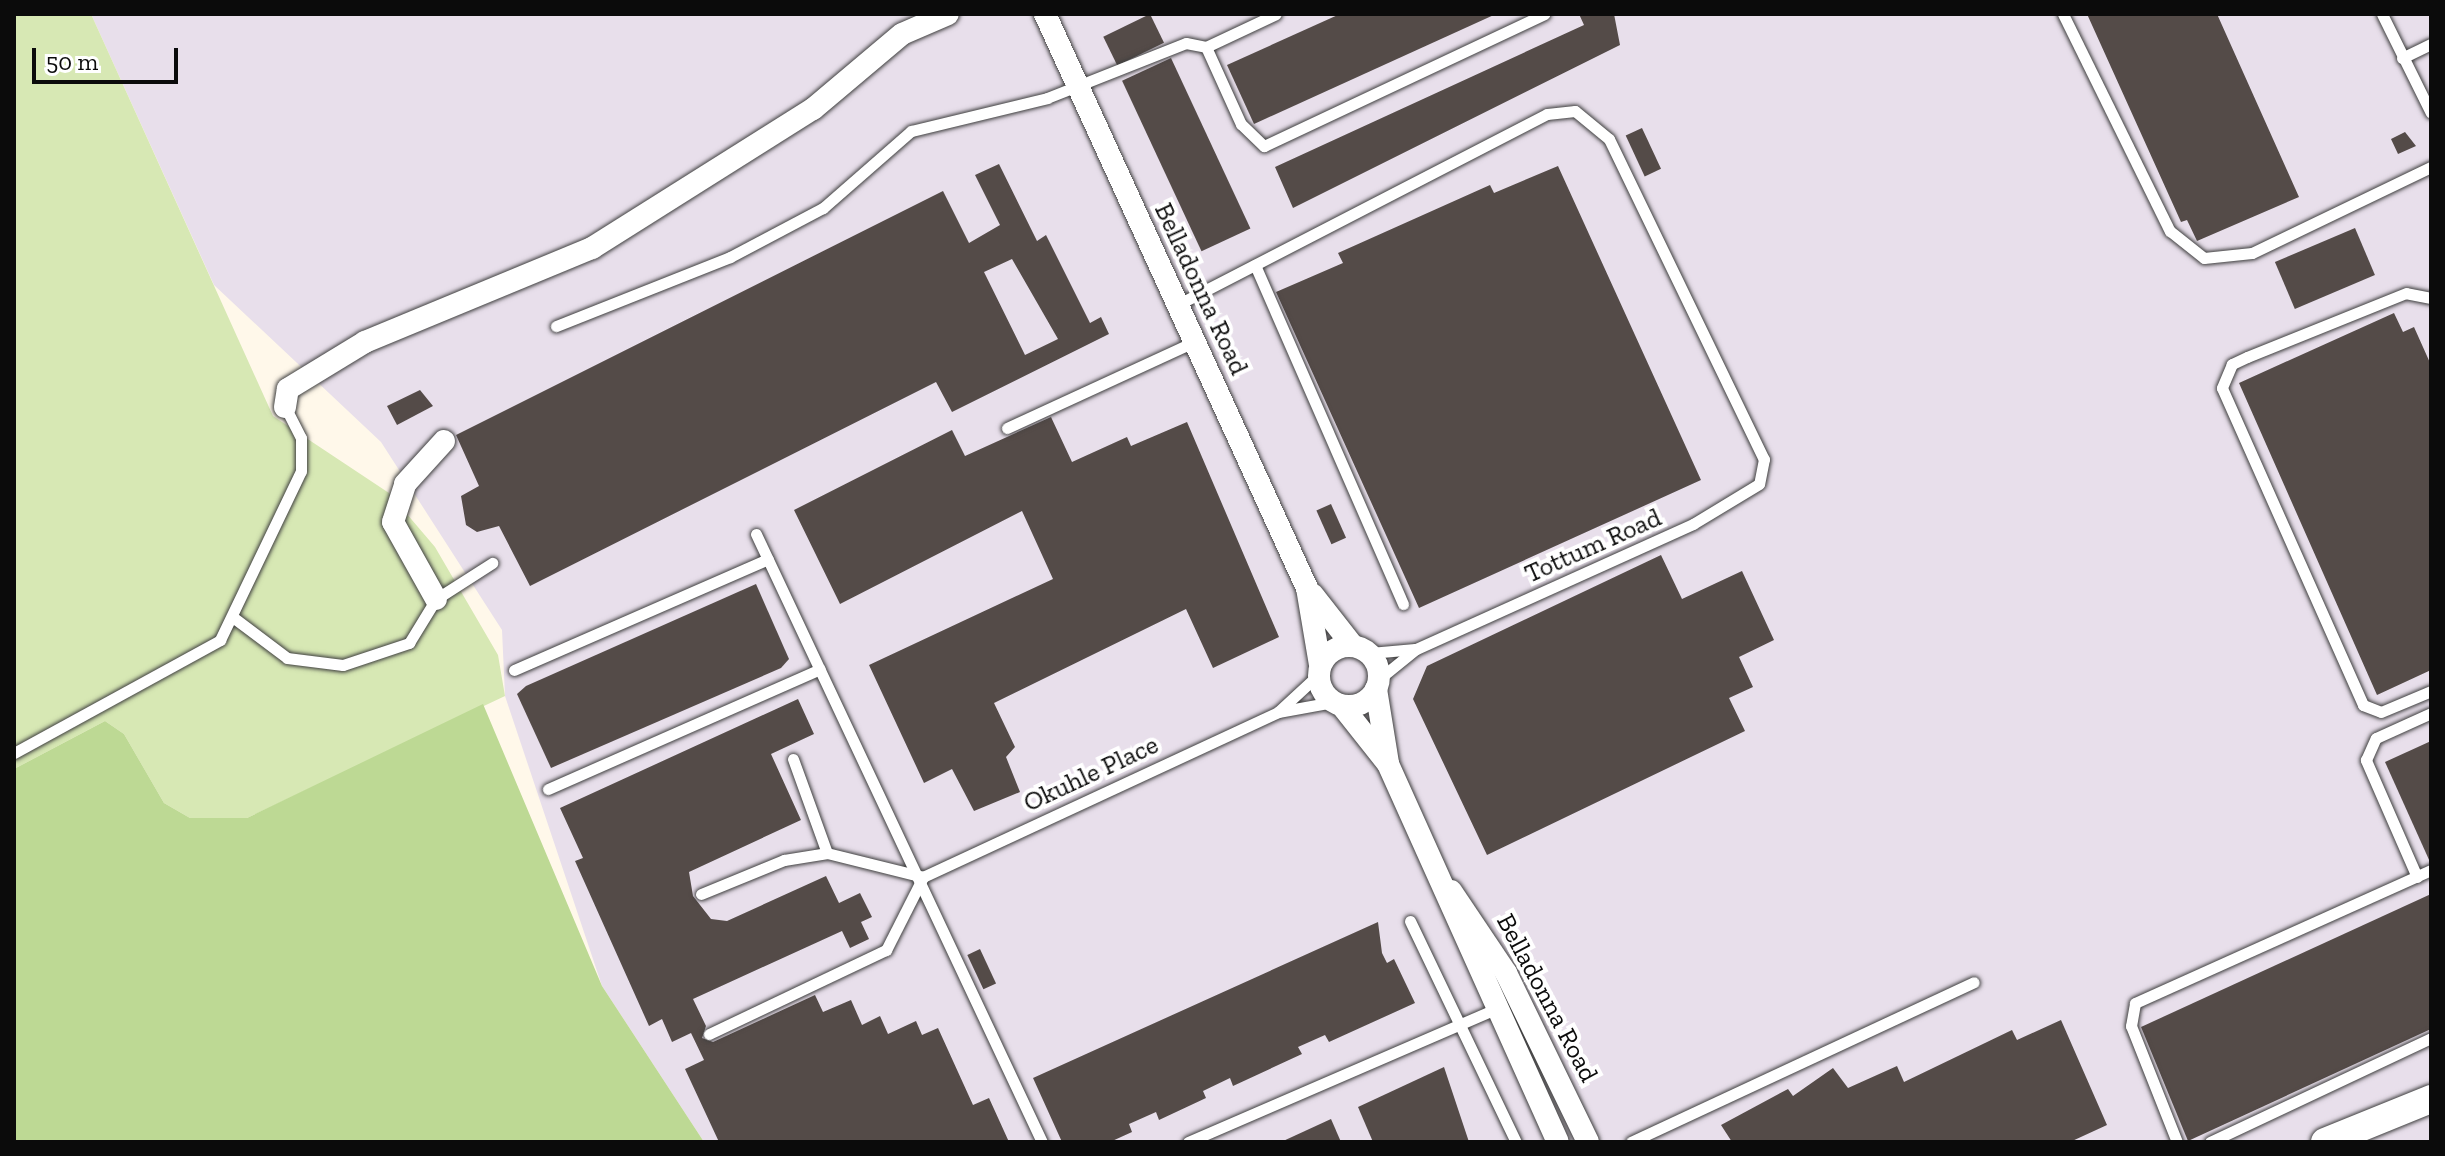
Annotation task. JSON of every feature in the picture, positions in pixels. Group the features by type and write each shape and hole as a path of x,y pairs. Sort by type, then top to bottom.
{"street":[{"path":"285,407 288,389 365,342 592,248 813,109 902,34 948,14"},
{"name":"Belladonna Road","path":"1045,14 1307,588 1319,670 1338,704 1388,764 1448,887 1496,1009 1558,1142"},
{"path":"436,599 393,522 405,484 444,441"},
{"name":"Belladonna Road","path":"1307,588 1361,649 1378,684 1388,764"},
{"path":"1319,670 1333,650 1361,649"},
{"path":"1338,704 1362,703 1378,684"},
{"name":"Belladonna Road","path":"1448,887 1506,973 1588,1142"},
{"path":"2325,1142 2431,1099"},
{"path":"2359,1142 2431,1099"}],"lane":[{"path":"556,326 730,257 823,208 911,131 1078,87 1186,43 1206,47 1276,14"},
{"path":"1206,47 1241,124 1264,146 1545,14"},
{"path":"2063,14 2170,231 2204,258 2252,253 2431,167"},
{"path":"2382,14 2431,113"},
{"path":"2402,58 2431,44"},
{"name":"Tottum Road","path":"1255,265 1547,114 1575,111 1609,139 1764,459 1759,484 1737,502 1416,649 1378,684"},
{"path":"1177,305 1255,265 1403,604"},
{"path":"2431,298 2406,293 2247,357 2232,364 2222,388 2363,705 2381,712 2431,691"},
{"path":"1007,428 1194,342"},
{"path":"14,753 192,661 234,618 301,471 301,438 285,407"},
{"path":"756,534 923,877 1042,1142"},
{"path":"514,670 768,559"},
{"path":"234,618 287,658 343,665 409,643 436,599 492,563"},
{"name":"Tottum Road","path":"1361,649 1416,649"},
{"path":"548,789 820,669"},
{"name":"Okuhle Place","path":"1278,712 1319,670"},
{"name":"Okuhle Place","path":"923,877 1278,712 1338,704"},
{"path":"2417,877 2366,760 2376,738 2431,713"},
{"path":"793,759 827,853"},
{"path":"701,894 784,860 827,853 923,877"},
{"path":"2177,1142 2131,1026 2135,1003 2431,870"},
{"path":"709,1034 886,950 923,877"},
{"path":"1410,921 1516,1142"},
{"path":"1631,1142 1649,1138 1974,982"},
{"path":"1188,1142 1496,1009"},
{"path":"2210,1142 2431,1038"}],"shaded area":[{"path":"91,14 2431,14 2431,1142 704,1142 602,986 505,696 502,630 381,442 214,285"}],"green space":[{"path":"14,14 91,14 273,416 389,493 435,547 498,655 505,696 247,818 190,818 164,803 124,734 105,721 14,769"},
{"path":"483,704 602,986 704,1142 14,1142 14,769 105,721 124,734 164,803 190,818 247,818"}],"building":[{"path":"1150,14 1164,43 1117,66 1103,37"},
{"path":"1340,14 1496,14 1254,124 1227,65"},
{"path":"1579,14 1614,14 1620,45 1293,208 1275,167 1584,25"},
{"path":"2087,14 2217,14 2299,197 2197,241 2187,220 2181,222"},
{"path":"1171,58 1250,228 1202,251 1122,81"},
{"path":"1642,128 1661,169 1645,176 1626,136"},
{"path":"2405,132 2416,146 2398,154 2391,139"},
{"path":"999,164 1037,241 1046,235 1090,323 1101,317 1109,334 952,412 936,382 530,586 499,526 477,532 466,525 461,496 479,486 456,435 943,191 969,243 1000,225 975,175","holes":["1012,259 1058,339 1025,355 984,272"]},
{"path":"1558,166 1701,480 1419,608 1276,292 1343,263 1338,253 1490,185 1494,193"},
{"path":"2355,228 2375,275 2295,309 2275,262"},
{"path":"2394,313 2403,332 2414,327 2431,365 2431,670 2377,695 2239,383"},
{"path":"420,390 433,406 397,425 387,406"},
{"path":"1051,417 1072,462 1127,437 1131,446 1187,422 1279,637 1213,668 1186,609 994,703 1015,747 1006,757 1020,792 974,811 952,769 924,783 869,665 1053,579 1022,511 840,604 794,510 952,430 965,456"},
{"path":"1331,504 1346,538 1331,544 1316,511"},
{"path":"1661,555 1682,599 1742,571 1774,640 1739,657 1753,687 1729,698 1745,731 1487,855 1413,699 1427,666"},
{"path":"756,584 789,659 781,668 551,768 517,694 526,686"},
{"path":"798,699 814,734 771,754 801,820 689,872 693,896 711,919 727,921 826,876 839,903 860,893 872,917 861,922 869,939 850,948 842,931 693,999 706,1026 702,1038 713,1042 815,995 823,1012 851,1000 862,1025 880,1016 888,1034 916,1021 922,1035 938,1028 973,1105 989,1098 1009,1142 719,1142 685,1069 704,1060 691,1033 672,1042 662,1019 649,1026 575,861 583,858 560,808"},
{"path":"2431,741 2431,862 2430,862 2385,762"},
{"path":"2431,894 2431,1029 2188,1141 2141,1027"},
{"path":"1378,922 1382,953 1387,963 1394,959 1415,1003 1329,1042 1325,1035 1298,1047 1302,1054 1233,1086 1230,1078 1203,1091 1206,1098 1159,1120 1156,1112 1129,1124 1132,1132 1110,1142 1062,1142 1033,1078"},
{"path":"980,949 996,983 983,989 967,955"},
{"path":"2061,1020 2107,1125 2070,1142 1732,1142 1721,1125 1788,1089 1793,1096 1833,1068 1848,1088 1897,1066 1904,1082 2012,1030 2017,1040"},
{"path":"1444,1067 1469,1142 1373,1142 1358,1107"},
{"path":"1331,1119 1341,1142 1281,1142"}]}
